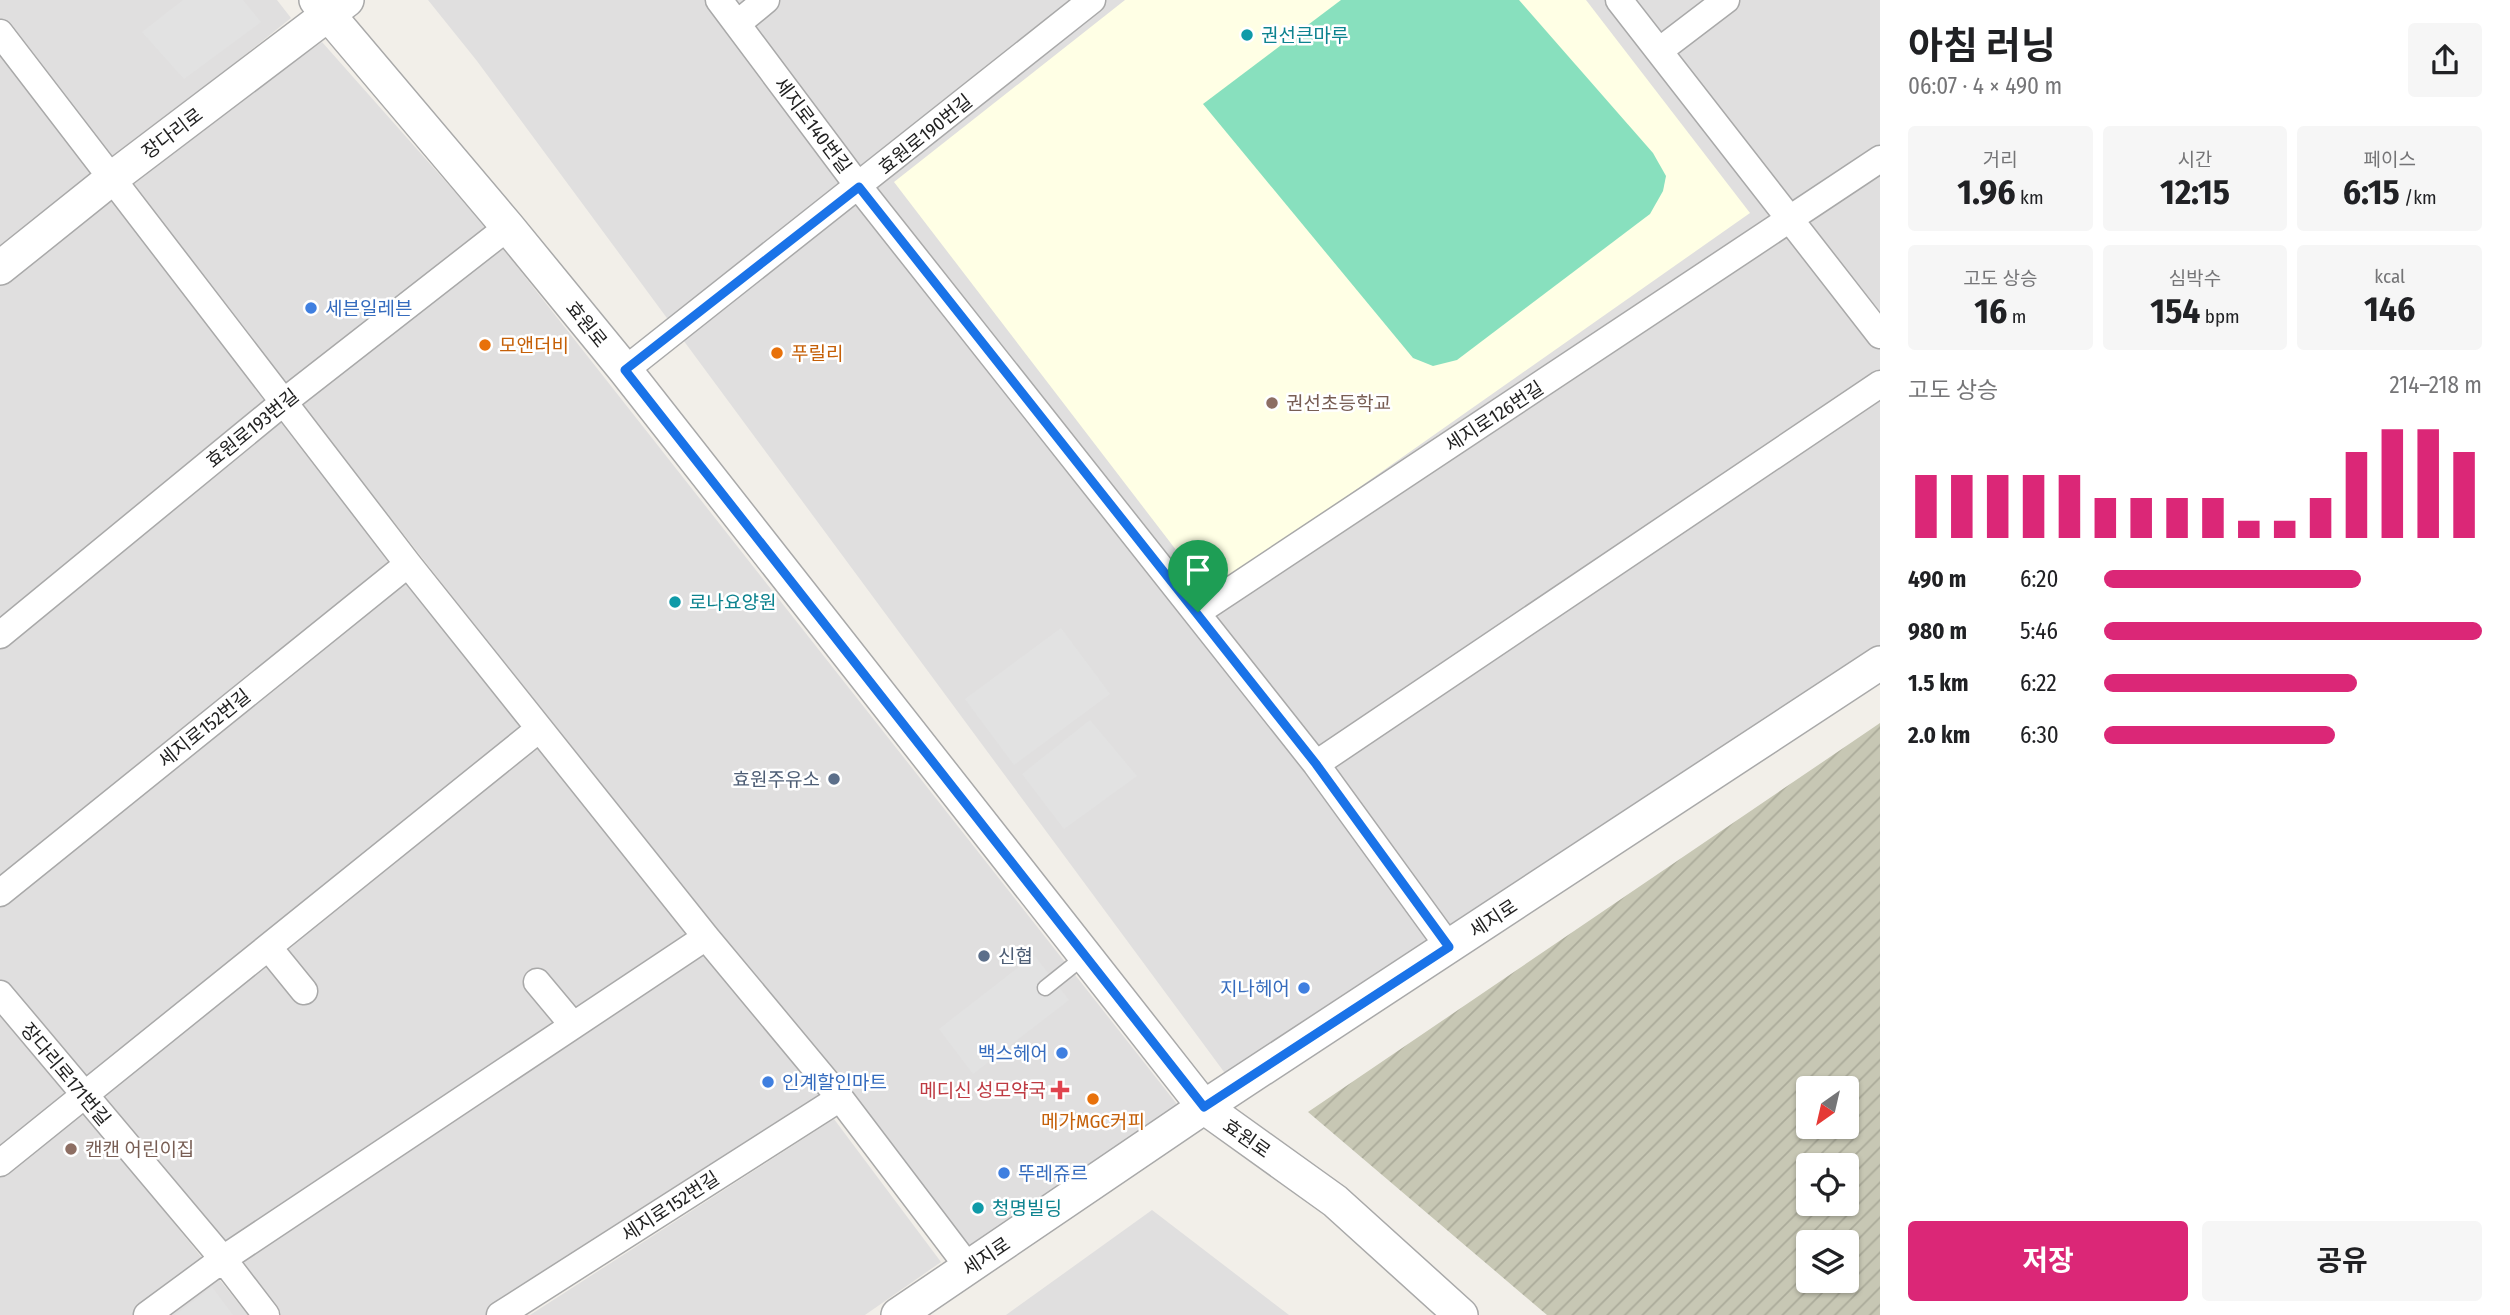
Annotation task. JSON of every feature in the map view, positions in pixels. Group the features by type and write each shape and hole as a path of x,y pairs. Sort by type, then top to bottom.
{"street":[{"name":"세지로140번길","path":"719,0 859,187 1316,764 1449,947"},
{"path":"737,24 766,0"},
{"name":"효원로190번길","path":"625,370 1092,0"},
{"path":"1619,0 1880,335"},
{"path":"1659,51 1726,0"},
{"name":"장다리로","path":"0,268 329,4"},
{"name":"효원로","path":"329,4 625,370 1204,1107 1335,1201 1461,1315"},
{"path":"0,33 408,564 706,937 840,1098 969,1268"},
{"name":"세지로126번길","path":"1198,612 1880,159"},
{"name":"효원로193번길","path":"0,635 285,401 508,227"},
{"path":"1316,764 1880,384"},
{"name":"세지로152번길","path":"0,892 408,564"},
{"name":"세지로","path":"898,1315 1204,1107 1880,663"},
{"path":"0,1163 539,729"},
{"path":"147,1315 223,1259 706,937"},
{"path":"269,948 304,990"},
{"path":"537,982 573,1025"},
{"name":"장다리로171번길","path":"0,994 223,1259 266,1315"},
{"name":"세지로152번길","path":"500,1315 840,1098"}],"lane":[{"path":"1045,988 1085,956"}],"shaded area":[{"path":"0,0 277,0 291,18 0,251"},
{"path":"183,0 243,0 261,22 184,79 142,32"},
{"path":"428,0 1880,0 1880,648 1230,1080 477,61"},
{"name":"권선초등학교","path":"1125,0 1586,0 1750,213 1209,593 894,182"},
{"path":"322,42 486,227 288,386 123,181"},
{"path":"111,186 829,1106 492,1315 269,1315 0,980 0,274"},
{"path":"503,249 1180,1108 969,1257 301,403"},
{"path":"1061,628 1110,694 1014,765 965,699"},
{"path":"1090,720 1137,776 1064,829 1022,774"},
{"path":"1880,723 1880,1315 1547,1315 1308,1112"},
{"path":"1034,955 1069,1000 973,1074 939,1029"},
{"path":"0,1007 248,1315 0,1315"},
{"path":"834,1119 941,1262 865,1315 530,1315"},
{"path":"1152,1210 1289,1315 1006,1315"},
{"path":"212,1287 233,1315 175,1315"}],"green space":[{"path":"1341,0 1519,0 1653,153 1666,176 1663,191 1650,214 1457,360 1433,366 1413,358 1203,104"}],"place":[{"name":"권선큰마루","path":"1247,35"},
{"name":"세븐일레븐","path":"311,308"},
{"name":"모앤더비","path":"485,345"},
{"name":"푸릴리","path":"777,353"},
{"name":"권선초등학교","path":"1272,403"},
{"name":"로나요양원","path":"675,602"},
{"name":"효원주유소","path":"834,779"},
{"name":"신협","path":"984,956"},
{"name":"지나헤어","path":"1304,988"},
{"name":"백스헤어","path":"1062,1053"},
{"name":"인계할인마트","path":"768,1082"},
{"name":"메디신 성모약국","path":"1060,1090"},
{"name":"메가MGC커피","path":"1093,1099"},
{"name":"캔캔 어린이집","path":"71,1149"},
{"name":"뚜레쥬르","path":"1004,1173"},
{"name":"청명빌딩","path":"978,1208"}],"route":[{"path":"859,187 1198,612 1316,764 1449,947 1204,1107 625,370 859,187"}]}
